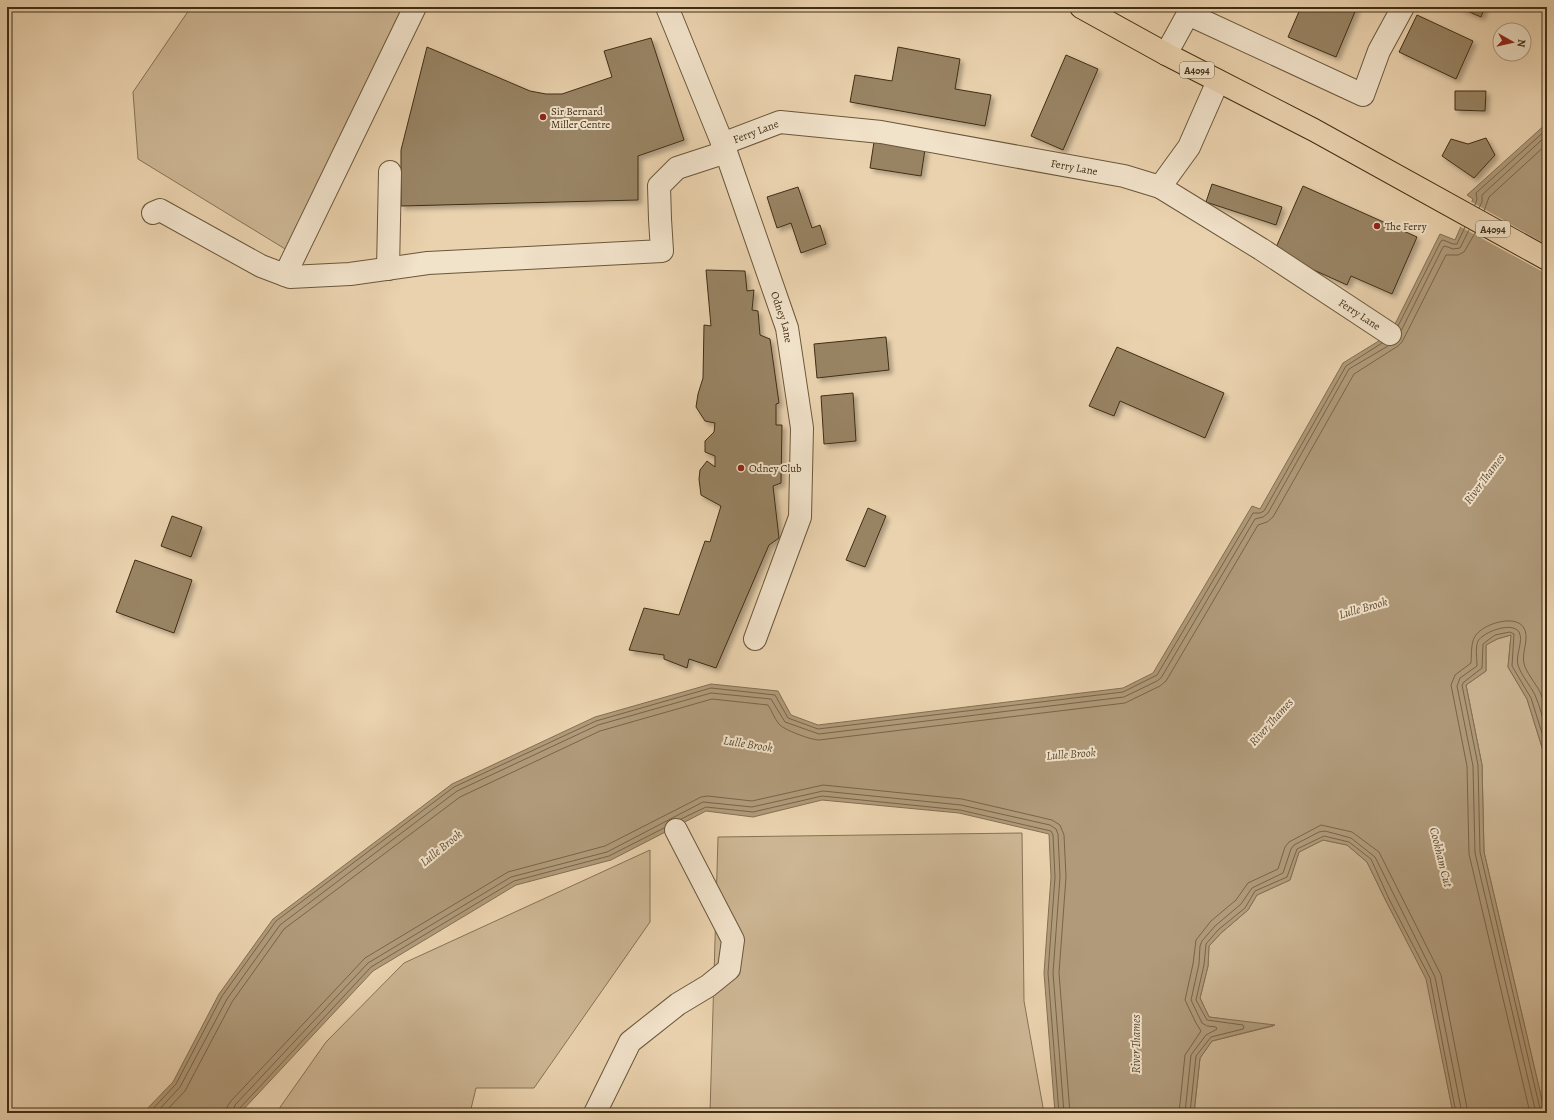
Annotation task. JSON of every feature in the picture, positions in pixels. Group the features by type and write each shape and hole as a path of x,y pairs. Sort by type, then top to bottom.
{"main road":[{"name":"A4094","path":"1081,7 1166,54 1314,130 1547,259"}],"street":[{"path":"285,275 415,7"},
{"name":"Odney Lane","path":"667,7 724,148 787,328 802,428 800,517 755,639"},
{"path":"1166,54 1188,14 1363,95 1379,51 1402,7"},
{"path":"1160,187 1189,147 1218,81"},
{"name":"Ferry Lane","path":"388,268 428,263 662,251 659,186 677,168 780,122 881,132 1124,176 1160,187 1261,249 1390,334"},
{"path":"153,213 160,210 261,266 290,277 319,276 388,268 390,172"},
{"path":"596,1113 630,1042 678,1004 708,986 729,969 733,940 676,830"}],"shaded area":[{"path":"191,7 415,7 295,255 138,159 133,92"},
{"path":"1511,635 1508,667 1527,699 1545,757 1547,781 1547,1113 1545,1113 1484,852 1482,765 1466,685 1486,671 1486,645 1497,639"},
{"path":"1022,833 1024,1001 1044,1113 710,1113 718,837"},
{"path":"1323,840 1347,845 1367,862 1427,979 1453,1113 1194,1113 1200,1058 1212,1041 1273,1026 1209,1017 1200,998 1208,966 1209,946 1221,933 1248,910 1257,895 1290,880 1299,852"},
{"path":"650,850 650,922 534,1088 476,1088 470,1113 276,1113 326,1042 404,963"}],"water":[{"path":"1547,123 1547,780 1545,757 1527,699 1508,667 1511,635 1497,639 1486,645 1486,671 1466,685 1482,765 1484,852 1545,1113 1453,1113 1426,979 1367,862 1347,845 1323,840 1299,852 1290,880 1257,895 1248,910 1221,933 1209,946 1208,966 1200,998 1209,1017 1275,1025 1212,1041 1200,1058 1194,1113 1055,1113 1044,973 1051,877 1049,834 959,813 822,800 753,817 706,811 611,860 516,885 373,971 240,1113 143,1113 173,1082 219,994 273,919 452,784 595,717 711,684 778,691 791,715 818,725 1123,688 1153,673 1252,506 1260,509 1343,363 1390,334 1440,234 1455,240 1473,199 1467,195"}],"pier":[{"path":"1470,201 1547,245 1547,274 1459,226"}],"building":[{"path":"1301,7 1357,7 1336,57 1288,37"},
{"path":"1458,7 1485,7 1481,17"},
{"path":"1417,15 1473,41 1456,79 1399,52"},
{"name":"Sir Bernard Miller Centre","path":"651,38 684,140 638,156 638,200 401,206 401,150 427,47 530,91 546,94 562,94 612,77 604,51"},
{"path":"898,47 960,59 955,89 991,95 985,126 850,102 855,75 892,81"},
{"path":"1066,55 1098,69 1063,150 1031,136"},
{"path":"1455,91 1486,91 1485,111 1455,110"},
{"path":"1486,138 1495,155 1474,178 1442,156 1451,139 1468,144"},
{"path":"874,142 925,149 921,176 870,168"},
{"path":"1212,184 1282,207 1276,225 1206,202"},
{"path":"1303,186 1417,237 1392,294 1351,276 1347,285 1274,252"},
{"path":"798,187 812,228 820,225 826,244 801,253 791,223 777,228 767,197"},
{"name":"Odney Club","path":"706,270 745,271 747,291 754,290 752,310 758,311 760,335 770,339 779,403 776,404 776,425 782,425 781,483 773,486 779,538 769,545 716,668 689,659 687,668 664,659 664,655 629,650 644,608 679,615 705,541 710,542 721,506 701,495 699,479 700,470 707,461 715,467 715,456 705,452 705,441 714,432 715,423 705,421 696,407 703,378 704,325 711,326"},
{"path":"886,337 889,370 817,378 814,344"},
{"path":"1117,347 1224,393 1205,438 1120,401 1114,416 1089,406"},
{"path":"853,393 856,441 824,444 821,396"},
{"path":"868,508 886,516 865,567 846,560"},
{"path":"172,516 202,527 191,557 161,546"},
{"path":"135,560 192,580 174,633 116,612"}],"place":[{"name":"Sir Bernard Miller Centre","path":"543,117"},
{"name":"The Ferry","path":"1377,226"},
{"name":"Odney Club","path":"741,468"}],"water label":[{"name":"River Thames","path":"1484,479"},
{"name":"Lulle Brook","path":"1363,608"},
{"name":"River Thames","path":"1271,722"},
{"name":"Lulle Brook","path":"748,744"},
{"name":"Lulle Brook","path":"1071,754"},
{"name":"Lulle Brook","path":"441,848"},
{"name":"Cookham Cut","path":"1441,857"},
{"name":"River Thames","path":"1136,1044"}]}
